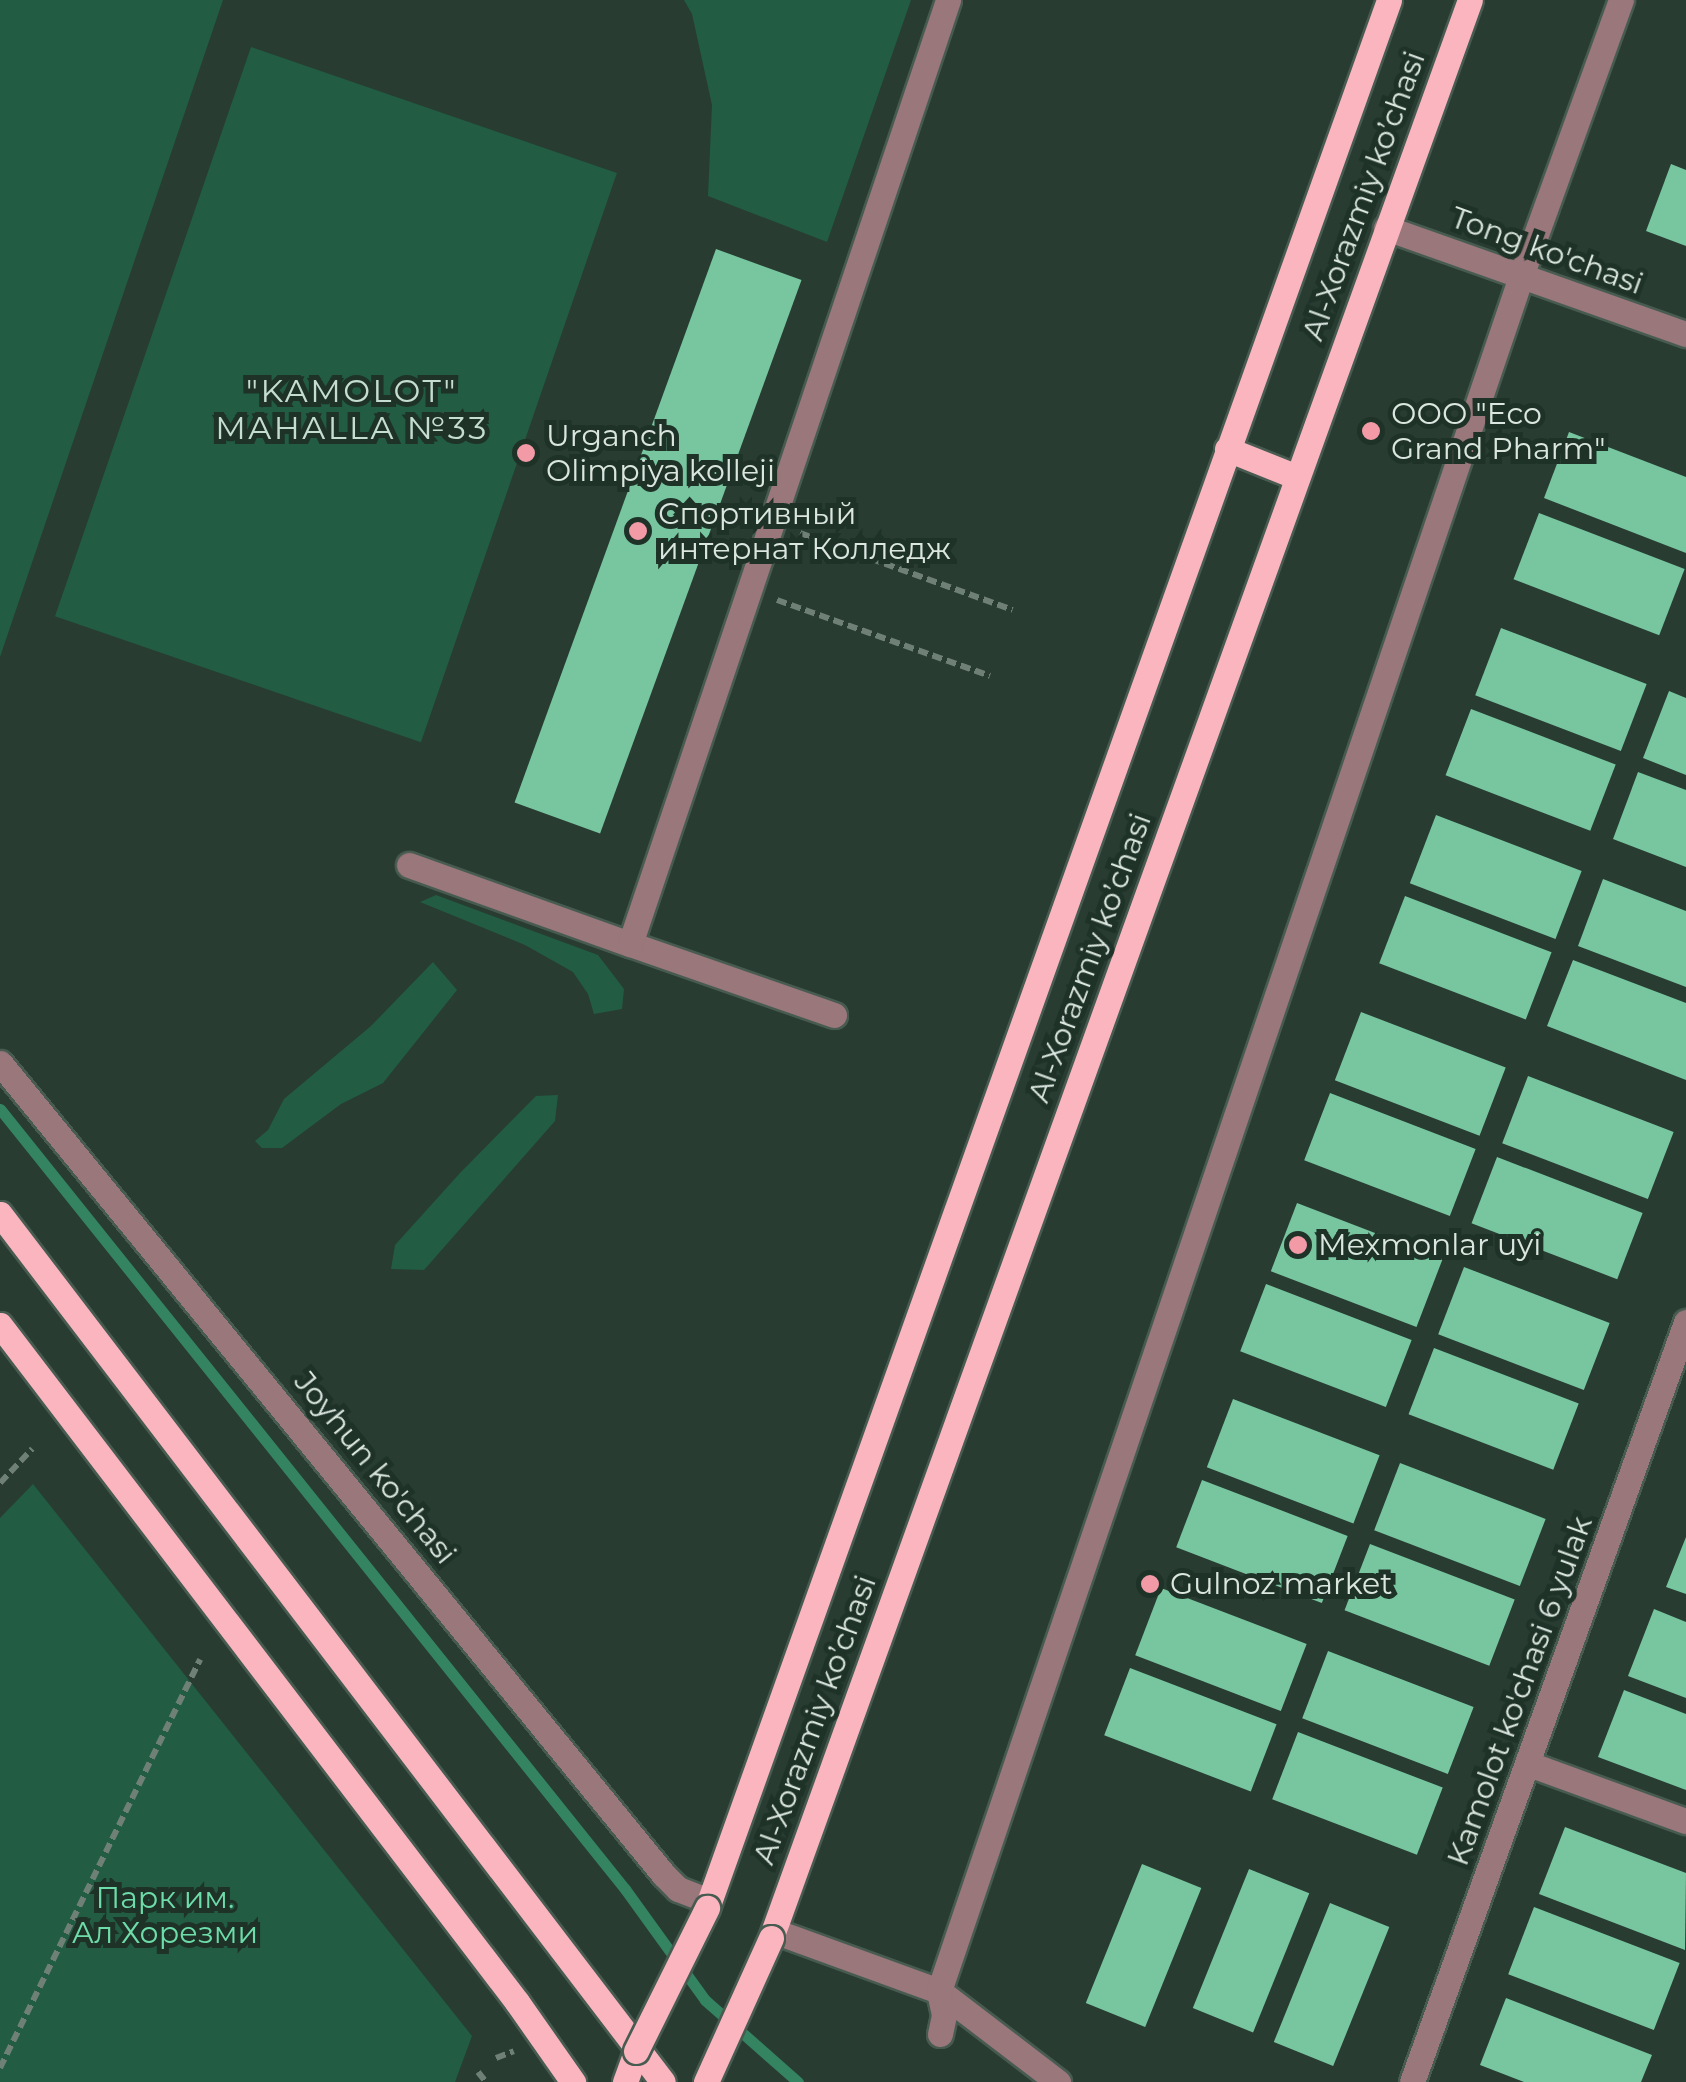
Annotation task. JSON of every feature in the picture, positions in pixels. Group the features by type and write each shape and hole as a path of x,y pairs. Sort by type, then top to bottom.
{"main road":[{"name":"Al-Xorazmiy ko’chasi","path":"625,2082 636,2051 708,1904 1388,0"},
{"name":"Al-Xorazmiy ko’chasi","path":"706,2082 772,1934 1470,0"},
{"path":"1227,449 1298,477"},
{"path":"0,1214 663,2082"},
{"path":"0,1325 517,2002 573,2082"}],"street":[{"path":"630,944 948,0"},
{"path":"940,2034 944,2014 939,1991 1521,276 1622,0"},
{"name":"Tong ko'chasi","path":"1386,228 1686,334"},
{"path":"409,865 834,1016"},
{"name":"Joyhun ko'chasi","path":"0,1063 662,1874 678,1889 708,1904"},
{"name":"Kamolot ko'chasi 6 yulak","path":"1412,2082 1686,1322"},
{"path":"1529,1764 1686,1821"},
{"path":"772,1934 939,1991 1058,2082"}],"path":[{"path":"770,523 1013,610"},
{"path":"748,589 990,676"},
{"path":"0,1483 32,1449"},
{"path":"0,2068 200,1658"},
{"path":"478,2072 486,2082"}],"green space":[{"path":"0,0 223,0 0,657"},
{"path":"684,0 911,0 827,242 708,196 712,105 692,14"},
{"path":"251,47 617,173 421,742 55,616"},
{"path":"436,895 598,955 624,989 622,1009 594,1014 588,994 573,972 525,945 420,902"},
{"path":"433,962 457,990 383,1083 341,1104 282,1148 262,1148 255,1141 268,1130 284,1099 371,1026"},
{"path":"558,1095 555,1121 424,1270 391,1269 395,1245 460,1173 536,1096"},
{"name":"Парк им. Ал Хорезми","path":"33,1484 472,2036 455,2082 0,2082 0,1518"}],"building":[{"path":"1671,164 1686,170 1686,246 1646,231"},
{"path":"716,249 802,280 600,834 515,802"},
{"path":"1569,432 1686,477 1686,553 1544,498"},
{"path":"1539,513 1685,569 1659,635 1514,579"},
{"path":"1501,628 1647,684 1621,751 1475,695"},
{"path":"1669,691 1686,698 1686,775 1643,758"},
{"path":"1471,709 1616,765 1590,831 1446,775"},
{"path":"1638,772 1686,790 1686,867 1613,839"},
{"path":"1436,815 1582,871 1555,939 1410,883"},
{"path":"1603,879 1686,911 1686,987 1578,946"},
{"path":"1405,896 1552,952 1526,1019 1379,963"},
{"path":"1573,960 1686,1003 1686,1080 1547,1026"},
{"path":"1361,1012 1506,1068 1480,1136 1335,1080"},
{"path":"1528,1076 1674,1132 1648,1199 1502,1143"},
{"path":"1330,1093 1476,1149 1450,1216 1304,1160"},
{"path":"1497,1157 1643,1213 1617,1279 1472,1223"},
{"path":"1297,1203 1443,1259 1416,1327 1271,1271"},
{"path":"1464,1267 1610,1323 1584,1390 1438,1334"},
{"path":"1266,1284 1412,1340 1386,1407 1240,1351"},
{"path":"1434,1348 1579,1404 1553,1470 1409,1414"},
{"path":"1233,1399 1380,1455 1353,1523 1207,1467"},
{"path":"1400,1463 1546,1519 1520,1586 1374,1530"},
{"path":"1202,1480 1348,1536 1322,1603 1176,1547"},
{"path":"1686,1537 1686,1594 1666,1587"},
{"path":"1370,1544 1515,1600 1489,1666 1345,1610"},
{"path":"1161,1588 1307,1644 1281,1711 1135,1655"},
{"path":"1654,1609 1686,1622 1686,1698 1628,1676"},
{"path":"1328,1651 1474,1707 1448,1774 1302,1718"},
{"path":"1130,1668 1277,1724 1251,1791 1104,1735"},
{"path":"1624,1690 1686,1714 1686,1790 1598,1757"},
{"path":"1298,1732 1443,1788 1417,1855 1272,1799"},
{"path":"1565,1827 1686,1873 1685,1950 1539,1894"},
{"path":"1142,1864 1201,1888 1145,2027 1086,2003"},
{"path":"1249,1869 1309,1893 1253,2032 1193,2008"},
{"path":"1330,1903 1389,1927 1333,2066 1274,2042"},
{"path":"1534,1907 1680,1963 1654,2030 1508,1974"},
{"path":"1506,1998 1652,2055 1641,2082 1524,2082 1480,2065"}],"waterway":[{"path":"0,1109 625,1889 705,2000 798,2082"}],"place":[{"name":"ООО \"Eco Grand Pharm\"","path":"1371,431"},
{"name":"Urganch Olimpiya kolleji","path":"526,453"},
{"name":"Спортивный интернат Колледж","path":"638,531"},
{"name":"Mexmonlar uyi","path":"1298,1245"},
{"name":"Gulnoz market","path":"1150,1584"}],"district":[{"name":"\"KAMOLOT\" MAHALLA №33","path":"352,410"}]}
